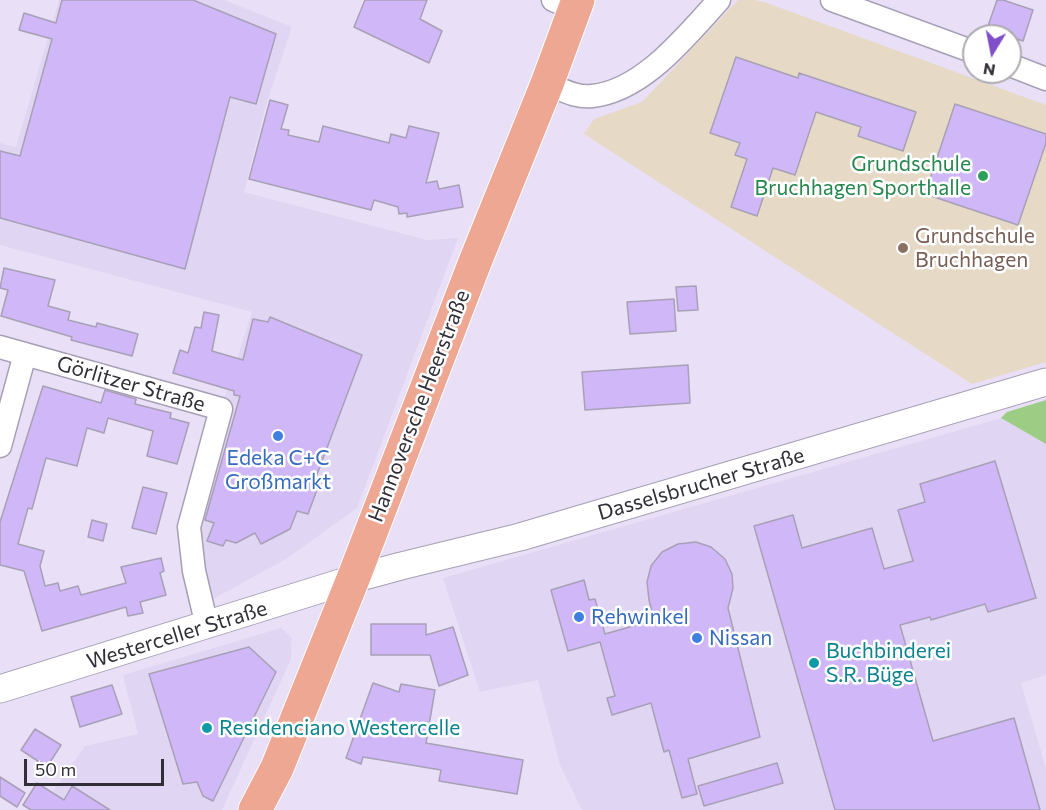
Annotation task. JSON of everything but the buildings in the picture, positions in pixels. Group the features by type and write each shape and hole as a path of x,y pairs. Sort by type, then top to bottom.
{"main road":[{"name":"Hannoversche Heerstraße","path":"255,810 281,758 353,579 475,262 547,84 569,3"}],"street":[{"path":"547,84 578,95 590,96 611,92 646,74 680,43 719,0"},
{"path":"832,0 962,48"},
{"path":"1022,70 1046,79"},
{"name":"Görlitzer Straße","path":"0,347 221,409 189,527 194,571 207,626"},
{"path":"0,446 25,354"},
{"name":"Dasselsbrucher Straße","path":"353,579 520,537 1046,382"},
{"name":"Westerceller Straße","path":"0,688 207,626 353,579"}],"shaded area":[{"path":"59,0 224,0 292,27 265,108 244,192 427,240 458,238 357,508 286,559 191,611 181,533 252,312 0,245 0,143 16,147"},
{"name":"Grundschule Bruchhagen","path":"738,0 755,0 962,74 962,84 989,84 1046,105 1046,362 972,384 584,134 594,119 642,102"},
{"path":"1001,418 1046,444 1046,675 1021,683 1046,769 1046,810 582,810 560,765 538,680 480,692 443,578"},
{"path":"281,628 292,638 291,659 222,810 40,810 85,746 138,734 123,675"}],"green space":[{"path":"1046,400 1046,444 1001,418 1007,412"}],"place":[{"name":"Grundschule Bruchhagen Sporthalle","path":"983,176"},
{"name":"Grundschule Bruchhagen","path":"903,248"},
{"name":"Edeka C+C Großmarkt","path":"278,436"},
{"name":"Rehwinkel","path":"579,617"},
{"name":"Nissan","path":"697,638"},
{"name":"Buchbinderei S.R. Büge","path":"814,663"},
{"name":"Residenciano Westercelle","path":"207,728"}]}
